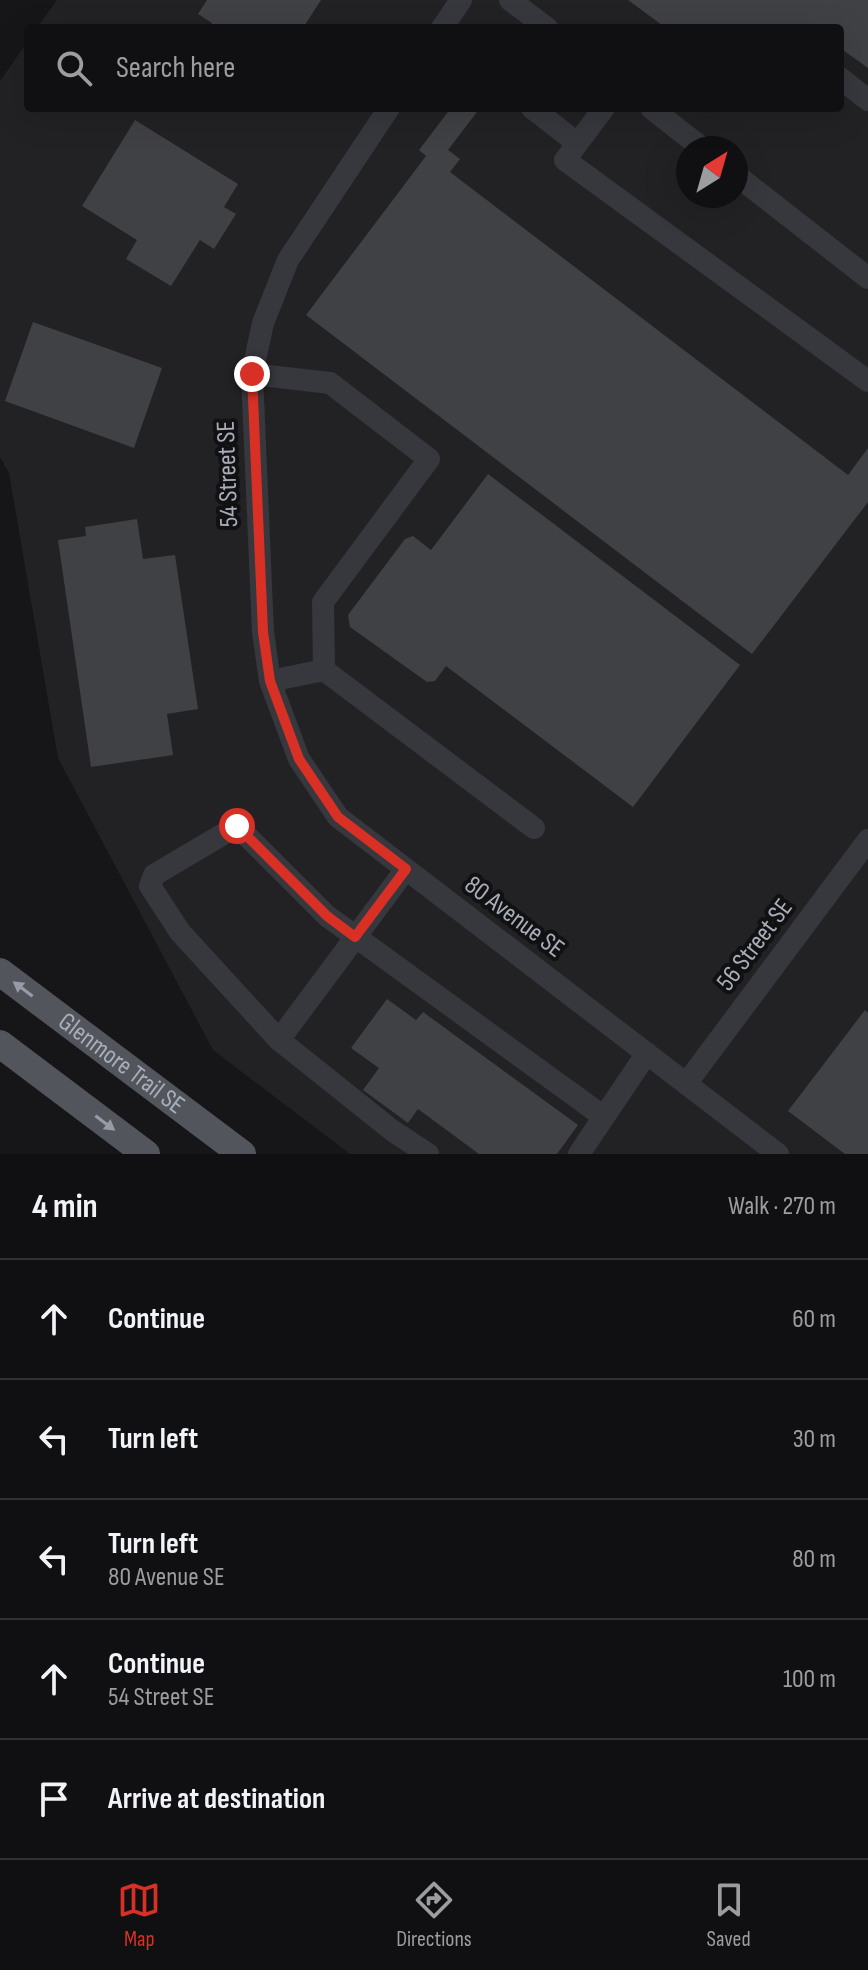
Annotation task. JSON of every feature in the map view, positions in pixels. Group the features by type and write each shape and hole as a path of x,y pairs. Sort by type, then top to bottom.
{"main road":[{"name":"Glenmore Trail SE","path":"0,972 242,1154"},
{"path":"0,1044 146,1154"},
{"path":"0,1067 10,1074 64,1092"}],"street":[{"path":"445,24 461,0"},
{"path":"510,0 542,24"},
{"path":"844,81 868,100"},
{"name":"54 Street SE","path":"270,681 263,632 252,374 263,323 288,260 386,112"},
{"path":"537,112 577,143"},
{"path":"601,112 565,160 868,381"},
{"path":"656,112 687,136"},
{"path":"748,184 868,278"},
{"path":"252,374 330,383 429,459 323,602 324,670"},
{"path":"270,681 324,670 534,828"},
{"name":"80 Avenue SE","path":"270,681 299,759 338,817 778,1154"},
{"path":"428,1154 393,1131 279,1040 180,932 150,886 154,875 237,826 327,916 604,1117"},
{"name":"56 Street SE","path":"686,1084 868,840"},
{"path":"279,1040 406,869"},
{"path":"579,1154 647,1053"}],"shaded area":[{"path":"57,0 868,0 868,1154 350,1154 213,1050 58,758 9,473 0,457 0,81 24,47 24,112 844,112 844,24 40,24"}],"building":[{"path":"207,0 321,0 306,24 211,24 198,14"},
{"path":"628,0 868,0 868,68 844,51 844,24 661,24"},
{"path":"448,112 477,112 448,150 460,159 450,172 848,475 868,448 868,502 752,654 306,315 426,156 419,150"},
{"path":"135,120 238,184 224,207 236,214 214,249 200,240 171,286 126,259 137,240 82,206"},
{"path":"33,322 162,368 134,448 5,401"},
{"path":"488,474 740,665 633,807 446,666 435,681 427,682 350,627 348,615 405,539 413,536 431,550"},
{"path":"137,519 143,559 175,555 198,709 167,714 173,755 91,767 58,540 86,536 85,527"},
{"path":"387,999 416,1020 423,1012 578,1125 557,1154 479,1154 418,1109 408,1123 363,1090 379,1068 351,1048"},
{"path":"865,1010 868,1013 868,1154 845,1154 788,1111"}],"route":[{"path":"237,826 327,916 355,937 406,869 338,817 299,759 270,681 263,632 252,374"}]}
